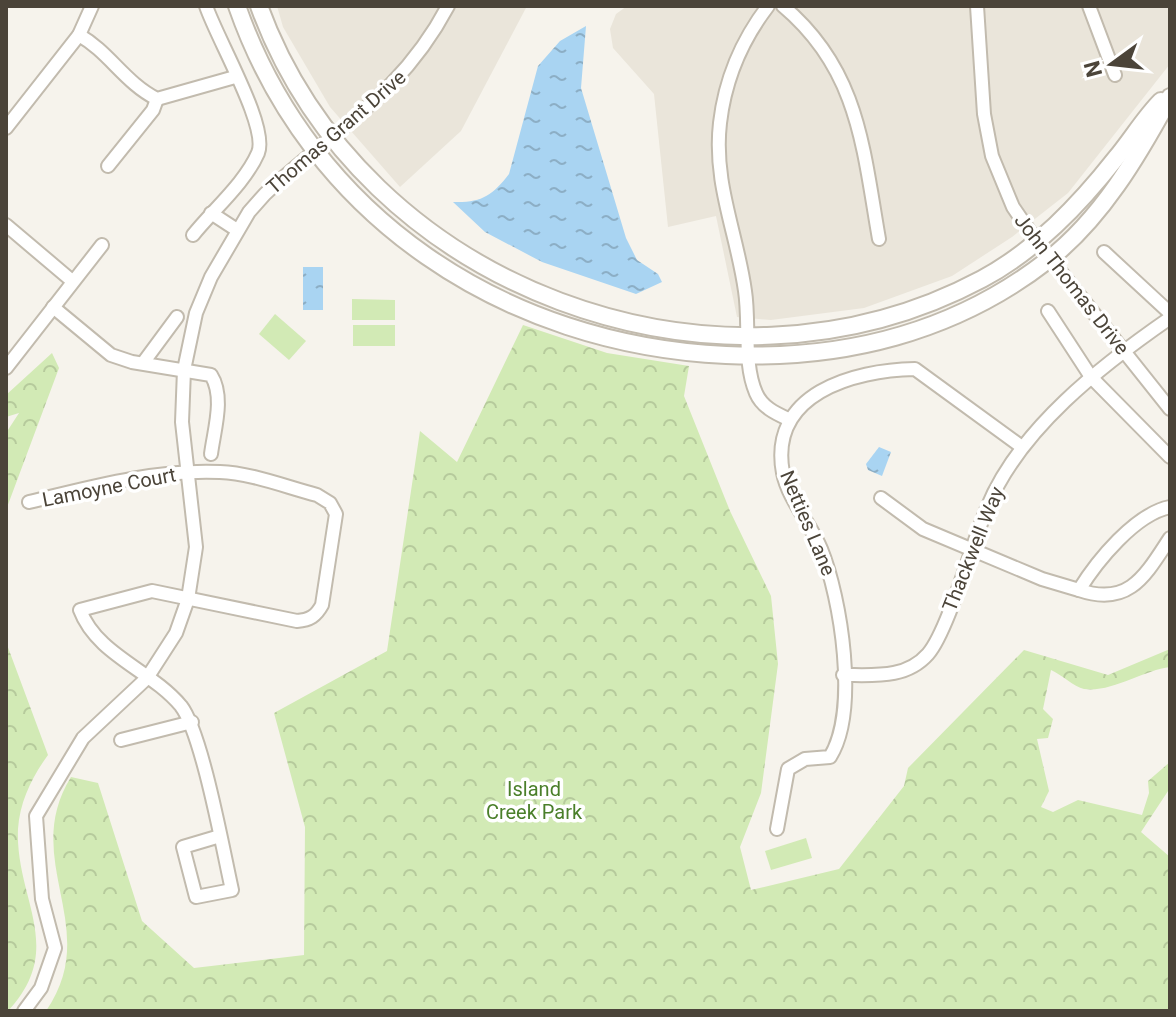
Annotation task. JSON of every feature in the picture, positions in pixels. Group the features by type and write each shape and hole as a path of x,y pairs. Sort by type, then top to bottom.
{"street":[{"path":"6,128 79,35 92,6"},
{"path":"193,235 252,163 261,140 256,116 235,77 206,6"},
{"path":"237,6 277,94 315,151 352,194 401,238 451,273 506,304 565,328 626,344 693,354 750,356 832,352 916,332 988,301 1050,259 1097,211 1130,167 1170,95"},
{"path":"259,6 279,56 331,136 368,178 417,221 467,257 522,287 581,311 642,328 709,337 829,329 913,309 984,278 1037,242 1075,209 1149,113 1170,95"},
{"name":"Thomas Grant Drive","path":"24,1011 41,988 55,948 42,899 36,816 83,738 147,678 176,633 188,599 196,547 182,422 184,370 196,313 211,277 237,230 265,194 402,76 429,41 448,6"},
{"path":"768,6 741,47 727,84 718,143 721,195 741,266 750,336 750,373 757,397 771,412 788,419 816,392 859,376 915,369 1022,447"},
{"path":"783,6 815,38 845,84 861,133 879,239"},
{"name":"John Thomas Drive","path":"978,6 984,114 992,156 1013,207 1050,259 1170,409"},
{"path":"1089,6 1115,75"},
{"path":"79,35 93,43 137,89 157,99 235,77"},
{"path":"108,166 153,110 157,99"},
{"path":"211,213 237,230"},
{"path":"6,225 71,280"},
{"path":"6,368 71,280 102,245"},
{"path":"1104,252 1170,315"},
{"path":"53,307 111,355 211,375 216,383 218,403 211,454"},
{"path":"1048,311 1091,377 1170,457"},
{"name":"Thackwell Way","path":"843,675 903,671 930,651 988,504 1022,447 1091,377 1170,315"},
{"path":"143,363 177,317"},
{"name":"Netties Lane","path":"777,829 788,769 805,759 830,757 839,743 843,675 844,633 836,594 821,548 783,474 788,419"},
{"name":"Lamoyne Court","path":"29,502 99,484 189,472 223,472 317,495 330,503 336,514 322,605 317,614 297,621 188,599"},
{"path":"881,498 923,529 970,551 1101,598 1126,591 1149,570 1170,538"},
{"path":"1079,590 1134,527 1158,510 1170,507"},
{"path":"188,599 152,591 80,610 87,630 178,703 192,722 220,836 232,890 196,897 183,847 220,836"},
{"path":"121,740 192,722"}],"shaded area":[{"path":"277,6 527,6 461,131 400,187 330,107 283,27"},
{"path":"627,6 1170,6 1170,64 1068,193 1012,237 952,276 864,308 771,320 737,317 716,216 668,227 654,94 613,48 610,29 616,14"}],"green space":[{"path":"352,299 395,300 395,320 352,320"},
{"path":"275,314 306,341 289,360 259,334"},
{"path":"353,325 395,325 395,346 353,346"},
{"name":"Island Creek Park","path":"523,325 607,353 689,366 684,396 730,511 771,596 778,664 761,793 740,847 751,890 839,869 904,786 908,768 1024,650 1108,675 1170,649 1170,667 1105,688 1080,688 1051,670 1043,709 1053,719 1048,738 1037,739 1049,791 1041,807 1053,812 1078,800 1142,815 1149,793 1148,781 1170,762 1170,788 1141,832 1170,857 1170,1011 46,1011 62,980 67,951 66,922 53,837 57,808 71,777 98,783 142,921 194,968 304,955 305,827 274,713 387,651 420,431 457,462"},
{"path":"52,353 59,368 6,510 6,433 19,413 6,417 6,395"},
{"path":"6,642 48,755 28,790 18,829 23,878 34,923 34,966 25,988 8,1011"},
{"path":"806,838 812,858 771,870 765,851"}],"water":[{"path":"586,26 581,88 626,238 637,260 658,274 662,282 636,294 542,262 485,232 453,202 485,197 509,174 538,66 560,41"},
{"path":"303,267 323,267 323,310 303,310"},
{"path":"879,447 891,452 882,476 868,470 866,464"}]}
